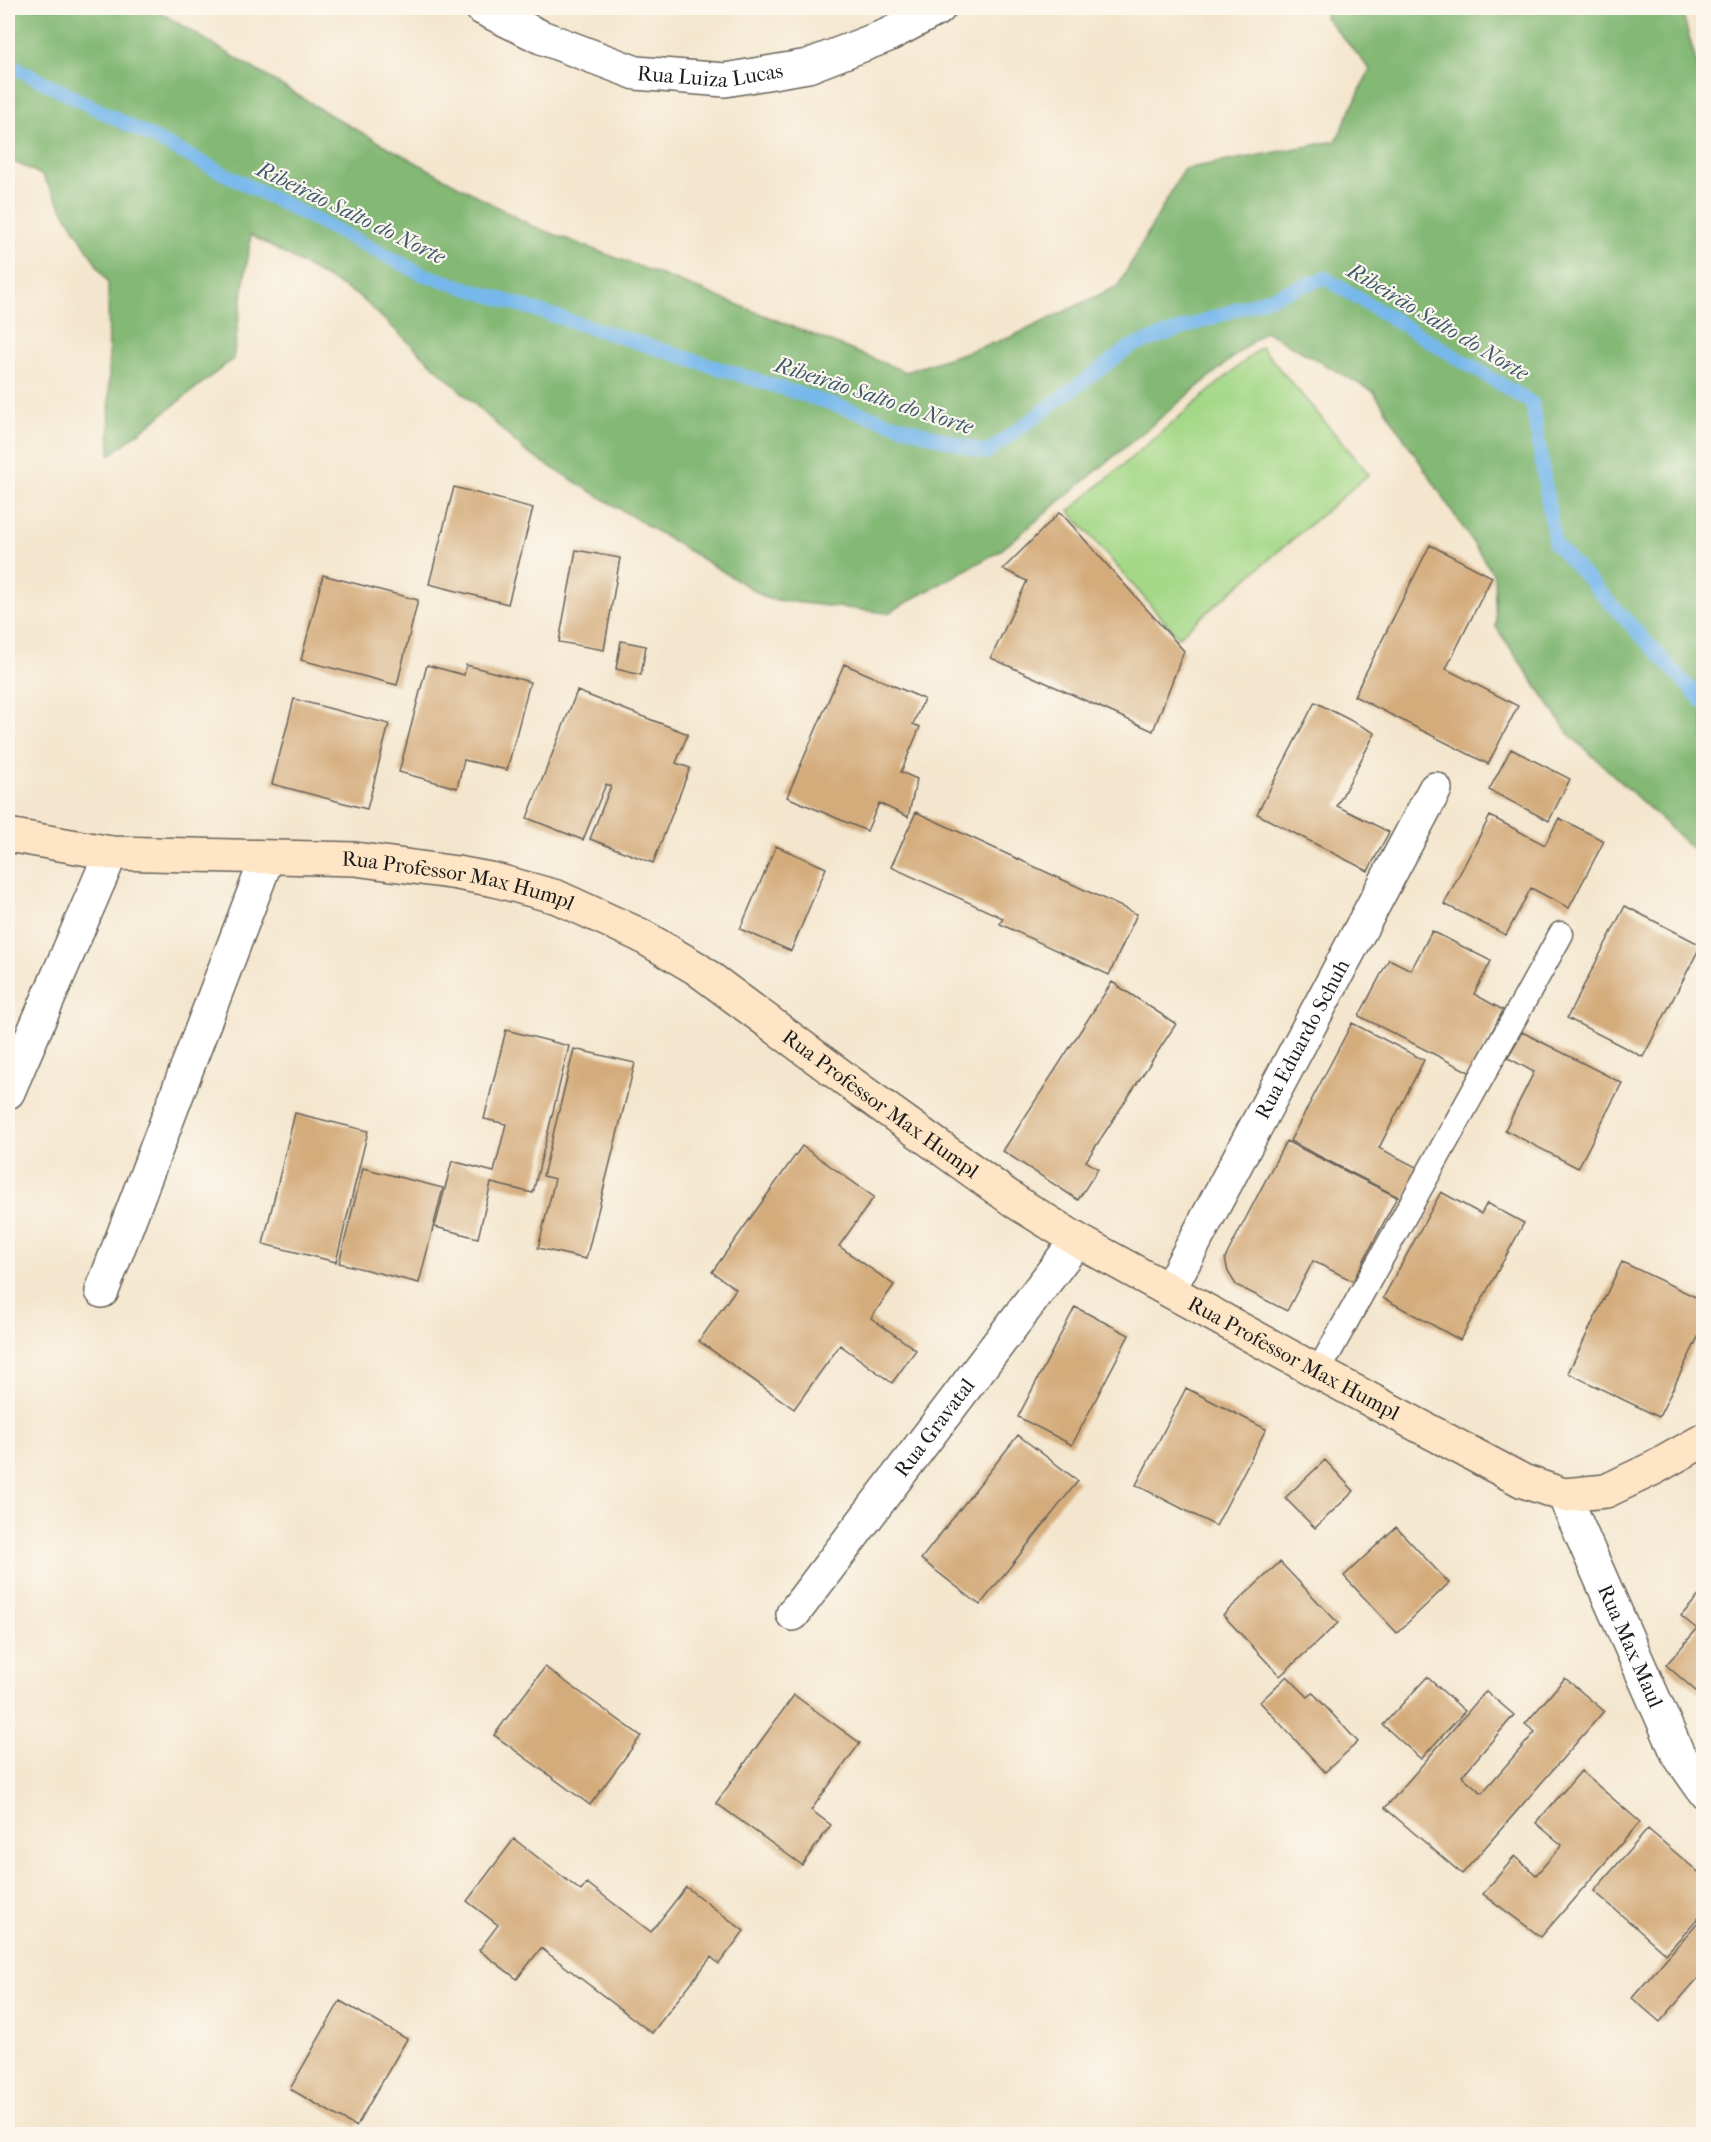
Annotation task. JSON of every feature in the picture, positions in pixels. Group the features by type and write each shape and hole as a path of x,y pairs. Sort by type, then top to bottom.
{"street":[{"name":"Rua Luiza Lucas","path":"482,8 541,37 636,73 726,80 808,66 888,35 939,8"},
{"name":"Rua Eduardo Schuh","path":"1169,1290 1435,789"},
{"name":"Rua Professor Max Humpl","path":"8,835 111,853 355,860 458,873 495,880 556,897 640,935 696,968 1016,1202 1077,1240 1523,1481 1564,1495 1606,1491 1704,1440"},
{"path":"8,1092 111,853"},
{"path":"102,1291 267,858"},
{"name":"Rua Gravatal","path":"793,1614 1077,1240"},
{"name":"Rua Max Maul","path":"1564,1495 1678,1754 1704,1791"}],"lane":[{"path":"1318,1372 1561,934"}],"green space":[{"path":"8,8 153,8 337,119 532,226 701,290 906,372 1011,337 1118,286 1184,169 1336,141 1370,69 1325,17 1326,8 1681,8 1704,90 1703,858 1569,734 1496,627 1494,575 1374,392 1265,331 1000,551 888,613 768,599 526,452 359,296 251,235 233,359 110,455 108,283 42,175 8,159"},
{"path":"1261,347 1369,474 1178,637 1069,511"}],"building":[{"path":"454,487 533,508 508,604 429,584"},
{"path":"1060,512 1184,651 1153,731 991,658 1027,581 1003,569"},
{"path":"1430,545 1492,577 1446,669 1518,706 1488,764 1354,696"},
{"path":"576,550 620,558 604,650 559,642"},
{"path":"323,575 418,600 397,685 301,660"},
{"path":"621,641 646,646 641,675 616,669"},
{"path":"844,664 924,699 913,724 920,727 901,772 917,779 908,817 879,803 867,831 787,797"},
{"path":"427,665 464,675 466,665 530,682 507,770 464,760 457,788 399,772"},
{"path":"577,691 688,734 676,763 690,768 653,863 590,839 611,786 606,784 583,840 527,818"},
{"path":"294,699 389,724 367,809 272,784"},
{"path":"1315,702 1375,733 1337,806 1389,832 1368,871 1257,814"},
{"path":"1511,749 1570,779 1549,821 1489,790"},
{"path":"916,812 1137,914 1109,975 1000,924 1003,918 891,867"},
{"path":"1490,816 1545,845 1559,818 1604,841 1569,908 1531,888 1506,935 1444,904"},
{"path":"776,846 826,868 791,951 740,929"},
{"path":"1625,906 1701,945 1643,1057 1567,1018"},
{"path":"1432,931 1491,961 1474,994 1503,1010 1471,1073 1359,1016 1389,959 1411,970"},
{"path":"1112,982 1176,1024 1086,1161 1098,1169 1078,1200 1003,1151"},
{"path":"1352,1023 1424,1060 1379,1148 1420,1169 1404,1200 1290,1141"},
{"path":"506,1030 569,1046 533,1193 491,1183 478,1238 435,1227 452,1161 494,1172 506,1124 484,1119"},
{"path":"1522,1032 1622,1083 1578,1168 1505,1130 1534,1072 1508,1058"},
{"path":"574,1049 635,1063 586,1259 538,1248 555,1179 543,1176"},
{"path":"295,1113 368,1131 336,1262 263,1244"},
{"path":"1286,1141 1397,1197 1353,1281 1313,1261 1287,1311 1236,1285 1228,1272 1225,1258"},
{"path":"802,1146 874,1197 839,1246 894,1285 871,1318 916,1350 892,1383 840,1345 794,1409 699,1341 736,1289 712,1272"},
{"path":"363,1168 443,1188 419,1283 339,1263"},
{"path":"1441,1192 1481,1214 1487,1203 1524,1223 1460,1340 1383,1298"},
{"path":"1622,1262 1704,1301 1704,1325 1659,1417 1568,1373"},
{"path":"1075,1307 1129,1335 1072,1445 1018,1417"},
{"path":"1186,1388 1266,1429 1216,1526 1136,1485"},
{"path":"1018,1435 1078,1481 980,1605 921,1559"},
{"path":"1325,1460 1354,1491 1315,1528 1285,1498"},
{"path":"1396,1527 1449,1583 1397,1633 1344,1576"},
{"path":"1280,1562 1338,1623 1280,1676 1223,1615"},
{"path":"1704,1590 1704,1698 1666,1665 1697,1629 1681,1616"},
{"path":"545,1667 641,1736 590,1805 494,1735"},
{"path":"1287,1676 1308,1697 1313,1693 1358,1742 1325,1772 1260,1702"},
{"path":"1427,1677 1465,1711 1421,1759 1383,1725"},
{"path":"1565,1678 1604,1711 1462,1874 1385,1808 1486,1691 1514,1715 1462,1776 1482,1793 1535,1732 1525,1724"},
{"path":"794,1695 860,1743 811,1810 831,1825 802,1865 716,1803"},
{"path":"1581,1771 1640,1822 1541,1937 1483,1894 1515,1856 1536,1875 1562,1845 1536,1823"},
{"path":"1648,1829 1704,1877 1704,1911 1666,1954 1594,1891"},
{"path":"514,1839 581,1891 587,1883 651,1932 686,1887 744,1931 719,1964 711,1957 652,2033 541,1948 517,1979 479,1950 498,1925 467,1901"},
{"path":"1704,1915 1704,1983 1698,1978 1660,2022 1632,1998"},
{"path":"340,2001 407,2039 356,2127 290,2089"}],"waterway":[{"name":"Ribeirão Salto do Norte","path":"8,64 422,274 986,453 1130,347 1325,278 1532,403 1555,544 1704,703"}]}
